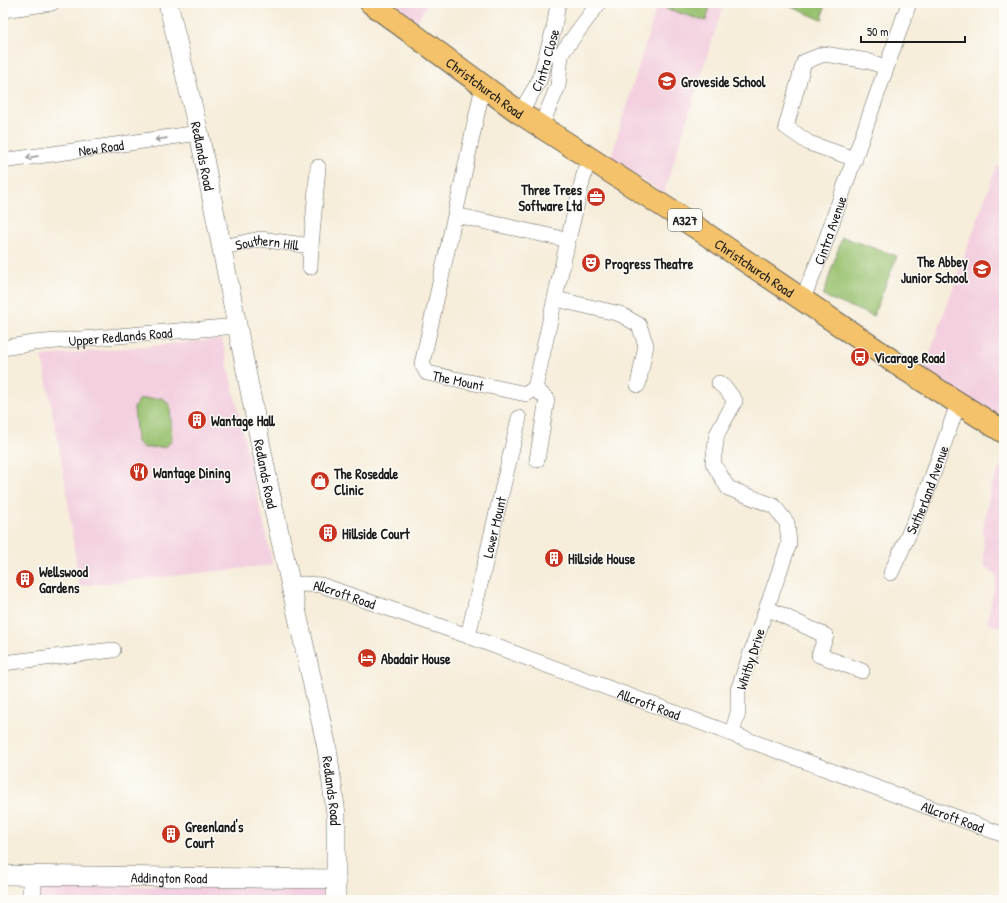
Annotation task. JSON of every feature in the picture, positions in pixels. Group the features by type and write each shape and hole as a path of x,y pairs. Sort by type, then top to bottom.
{"main road":[{"name":"Christchurch Road","path":"378,6 483,86 520,112 700,230 802,301 958,404 1004,432"}],"street":[{"path":"3,10 52,3"},
{"name":"Redlands Road","path":"168,3 199,133 223,247 270,492 292,585 331,776 336,814 336,900"},
{"name":"Cintra Close","path":"520,112 539,81 554,28 558,3"},
{"name":"Cintra Avenue","path":"802,301 855,159 885,67 909,3"},
{"path":"541,126 558,86 561,54 598,4"},
{"path":"855,159 809,143 786,127 804,62 824,54 868,61 885,67"},
{"name":"The Mount","path":"483,86 422,364 428,373 526,394 535,388"},
{"name":"New Road","path":"3,161 199,133"},
{"path":"536,460 547,399 535,388 588,158"},
{"name":"Southern Hill","path":"310,267 318,167"},
{"path":"455,215 568,240"},
{"name":"Southern Hill","path":"223,247 260,239 311,246"},
{"path":"556,299 620,314 639,325 646,345 638,385"},
{"name":"Upper Redlands Road","path":"3,348 33,343 238,326"},
{"name":"Whitby Drive","path":"719,383 736,401 717,434 713,463 728,488 774,506 787,523 789,544 738,690 738,713 732,734"},
{"name":"Sutherland Avenue","path":"891,573 922,505 958,404"},
{"name":"Lower Mount","path":"468,636 519,418"},
{"name":"Allcroft Road","path":"292,585 321,585 468,636 1004,835"},
{"path":"767,608 826,636 819,655 862,671"},
{"path":"3,663 113,650"},
{"name":"Addington Road","path":"3,875 115,875 336,879"},
{"path":"32,876 32,900"}],"shaded area":[{"path":"377,3 428,3 413,27"},
{"name":"Groveside School","path":"658,3 724,3 664,193 610,160"},
{"name":"The Abbey Junior School","path":"997,165 1004,168 1004,418 964,396 924,370"},
{"path":"222,339 273,565 79,586 65,480 42,356"},
{"path":"1004,459 1004,628 987,623 997,575 984,566 983,529 991,487"},
{"path":"38,886 330,886 330,900 38,900"}],"green space":[{"path":"668,3 711,3 706,21 666,9"},
{"path":"783,3 825,3 822,20"},
{"path":"842,237 897,256 873,316 823,296"},
{"path":"163,398 170,406 172,440 166,447 144,448 137,442 134,408 140,399"}],"place":[{"name":"Groveside School","path":"667,81"},
{"name":"Three Trees Software Ltd","path":"596,197"},
{"name":"Progress Theatre","path":"591,263"},
{"name":"The Abbey Junior School","path":"982,269"},
{"name":"Vicarage Road","path":"860,357"},
{"name":"Wantage Hall","path":"197,420"},
{"name":"Wantage Dining","path":"139,472"},
{"name":"The Rosedale Clinic","path":"320,481"},
{"name":"Hillside Court","path":"328,533"},
{"name":"Hillside House","path":"554,558"},
{"name":"Wellswood Gardens","path":"25,579"},
{"name":"Abadair House","path":"367,658"},
{"name":"Greenland's Court","path":"171,834"}]}
